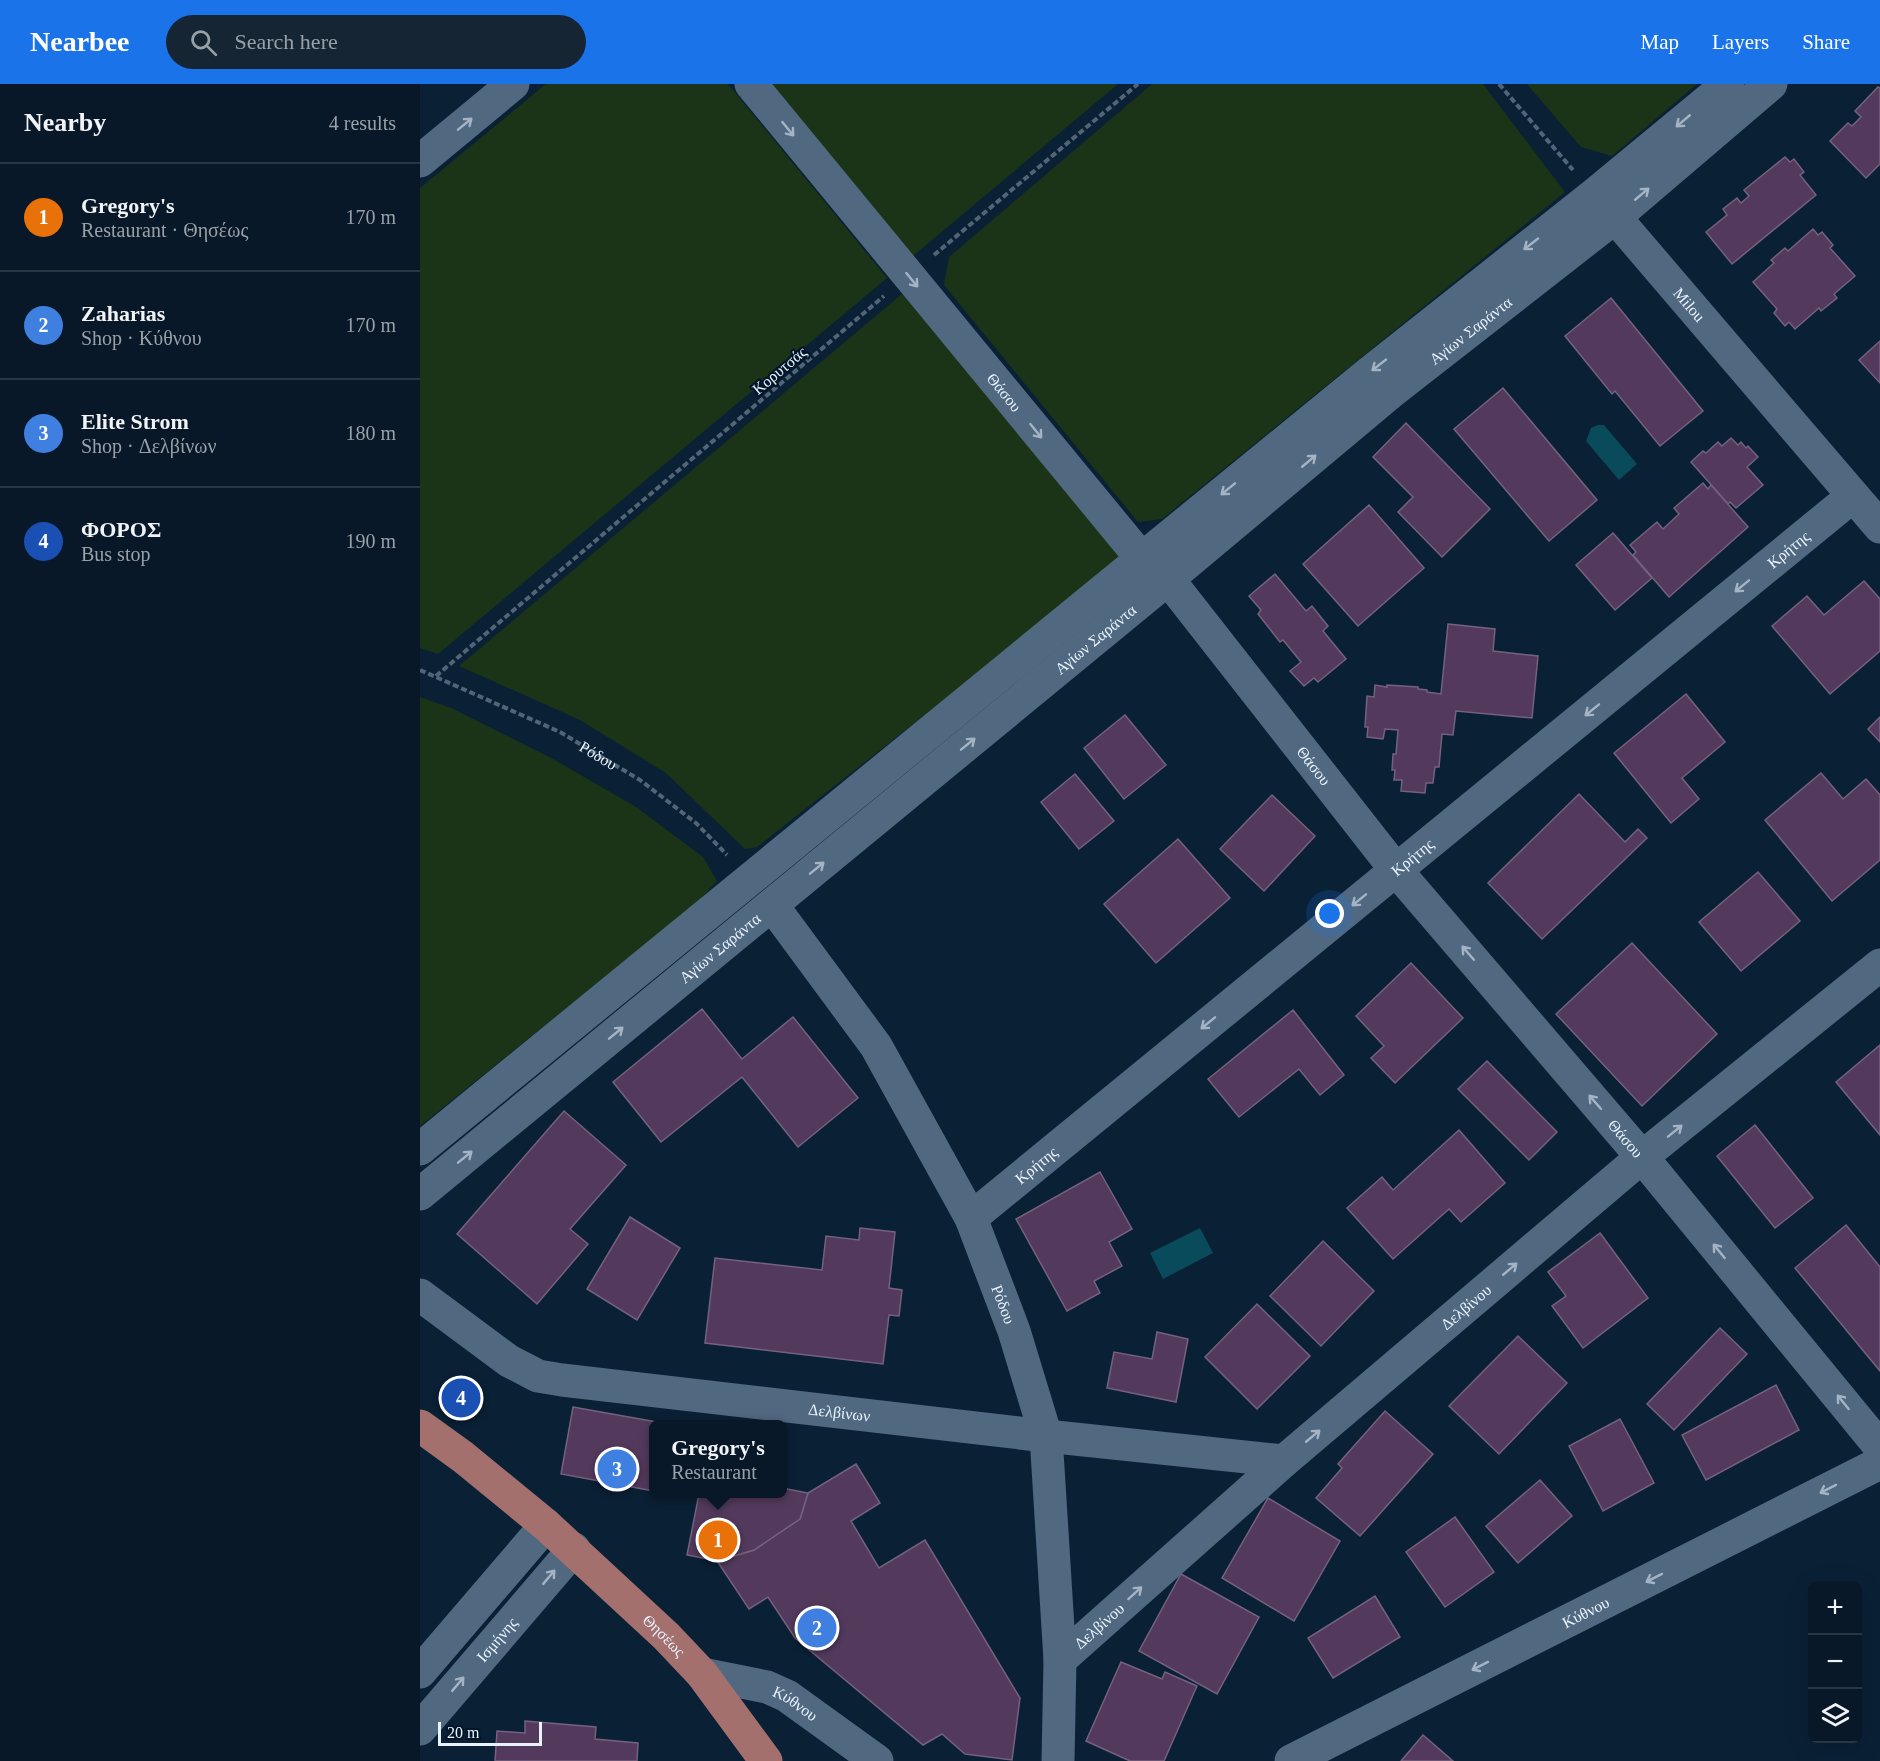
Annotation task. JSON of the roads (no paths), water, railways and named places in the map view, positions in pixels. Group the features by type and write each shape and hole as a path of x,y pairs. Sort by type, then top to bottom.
{"main road":[{"name":"Θησέως","path":"420,1426 463,1457 546,1525 666,1636 702,1674 766,1761"}],"street":[{"path":"420,161 513,84"},
{"name":"Θάσου","path":"751,84 1142,559 1168,579 1396,870 1642,1157 1880,1448"},
{"name":"Αγίων Σαράντα","path":"420,1194 1168,579 1390,393 1604,206 1728,84"},
{"name":"Αγίων Σαράντα","path":"420,1149 1369,373 1771,84"},
{"name":"Milou","path":"1604,206 1880,527"},
{"name":"Κρήτης","path":"970,1218 1853,496"},
{"name":"Ρόδου","path":"772,905 876,1046 970,1218 1014,1331 1046,1436 1060,1660 1058,1761"},
{"name":"Δελβίνου","path":"1060,1660 1284,1461 1642,1157 1880,964"},
{"name":"Δελβίνων","path":"420,1296 509,1360 538,1376 1046,1436 1284,1461"},
{"name":"Κύθνου","path":"1291,1761 1880,1463"},
{"path":"420,1672 546,1525"},
{"name":"Ισμήνης","path":"420,1729 574,1549"},
{"name":"Κύθνου","path":"702,1674 767,1687 787,1696 877,1761"}],"water":[{"path":"1604,425 1637,464 1619,480 1586,441 1591,428"},
{"path":"1200,1228 1213,1253 1163,1279 1150,1253"}],"place":[{"name":"ΦΟΡΟΣ","path":"461,1398"},
{"name":"Elite Strom","path":"617,1469"},
{"name":"Gregory's","path":"718,1540"},
{"name":"Zaharias","path":"817,1628"}]}
